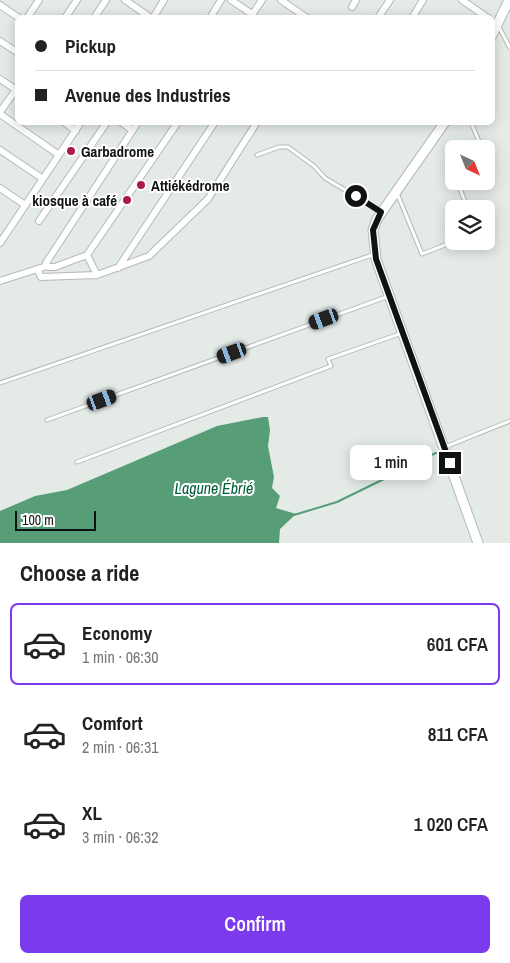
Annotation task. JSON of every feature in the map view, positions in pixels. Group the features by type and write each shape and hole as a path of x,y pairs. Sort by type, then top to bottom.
{"street":[{"path":"3,0 0,4 15,15"},
{"path":"29,15 39,0"},
{"path":"96,15 106,0"},
{"path":"125,0 148,15"},
{"path":"212,15 221,0"},
{"path":"231,0 250,15"},
{"path":"252,15 262,0"},
{"path":"281,0 303,15"},
{"path":"352,7 356,0"},
{"path":"380,15 390,0"},
{"path":"414,15 423,0"},
{"path":"462,0 484,15"},
{"path":"495,22 509,0"},
{"path":"67,15 75,1"},
{"path":"154,15 161,1"},
{"path":"0,41 15,51"},
{"path":"0,79 15,88"},
{"path":"15,92 0,113 15,124"},
{"path":"17,125 59,155"},
{"path":"68,125 76,131"},
{"path":"0,243 80,125"},
{"path":"40,220 104,125"},
{"path":"125,125 132,130"},
{"path":"0,281 37,269 46,264 136,125"},
{"path":"46,264 50,268 55,267 88,254 176,125"},
{"path":"118,268 213,125"},
{"path":"37,269 41,277 97,274 149,256 208,199 255,125"},
{"path":"443,125 381,212 373,230 375,253 478,543"},
{"path":"0,150 43,179"},
{"path":"0,188 25,205"},
{"path":"88,254 97,274"}],"lane":[{"path":"495,22 510,48"},
{"path":"473,125 479,140"},
{"path":"257,155 278,147 288,147 314,166 325,178 381,212"},
{"path":"396,190 422,254 445,245"},
{"path":"0,382 375,253"},
{"path":"47,420 390,296"},
{"path":"77,462 331,366 328,359 403,332"},
{"path":"444,447 510,421"}],"water":[{"name":"Lagune Ébrié","path":"268,417 270,430 268,446 274,477 272,488 280,496 276,508 296,514 280,529 279,543 0,543 0,511 35,496 67,490 217,426"}],"waterway":[{"path":"294,515 337,502 388,477 399,474 422,459 436,453"}],"place":[{"name":"Garbadrome","path":"71,151"},
{"name":"Attiékédrome","path":"141,185"},
{"name":"kiosque à café","path":"127,200"}],"route":[{"path":"356,196 381,212 373,230 376,259 450,463"}]}
